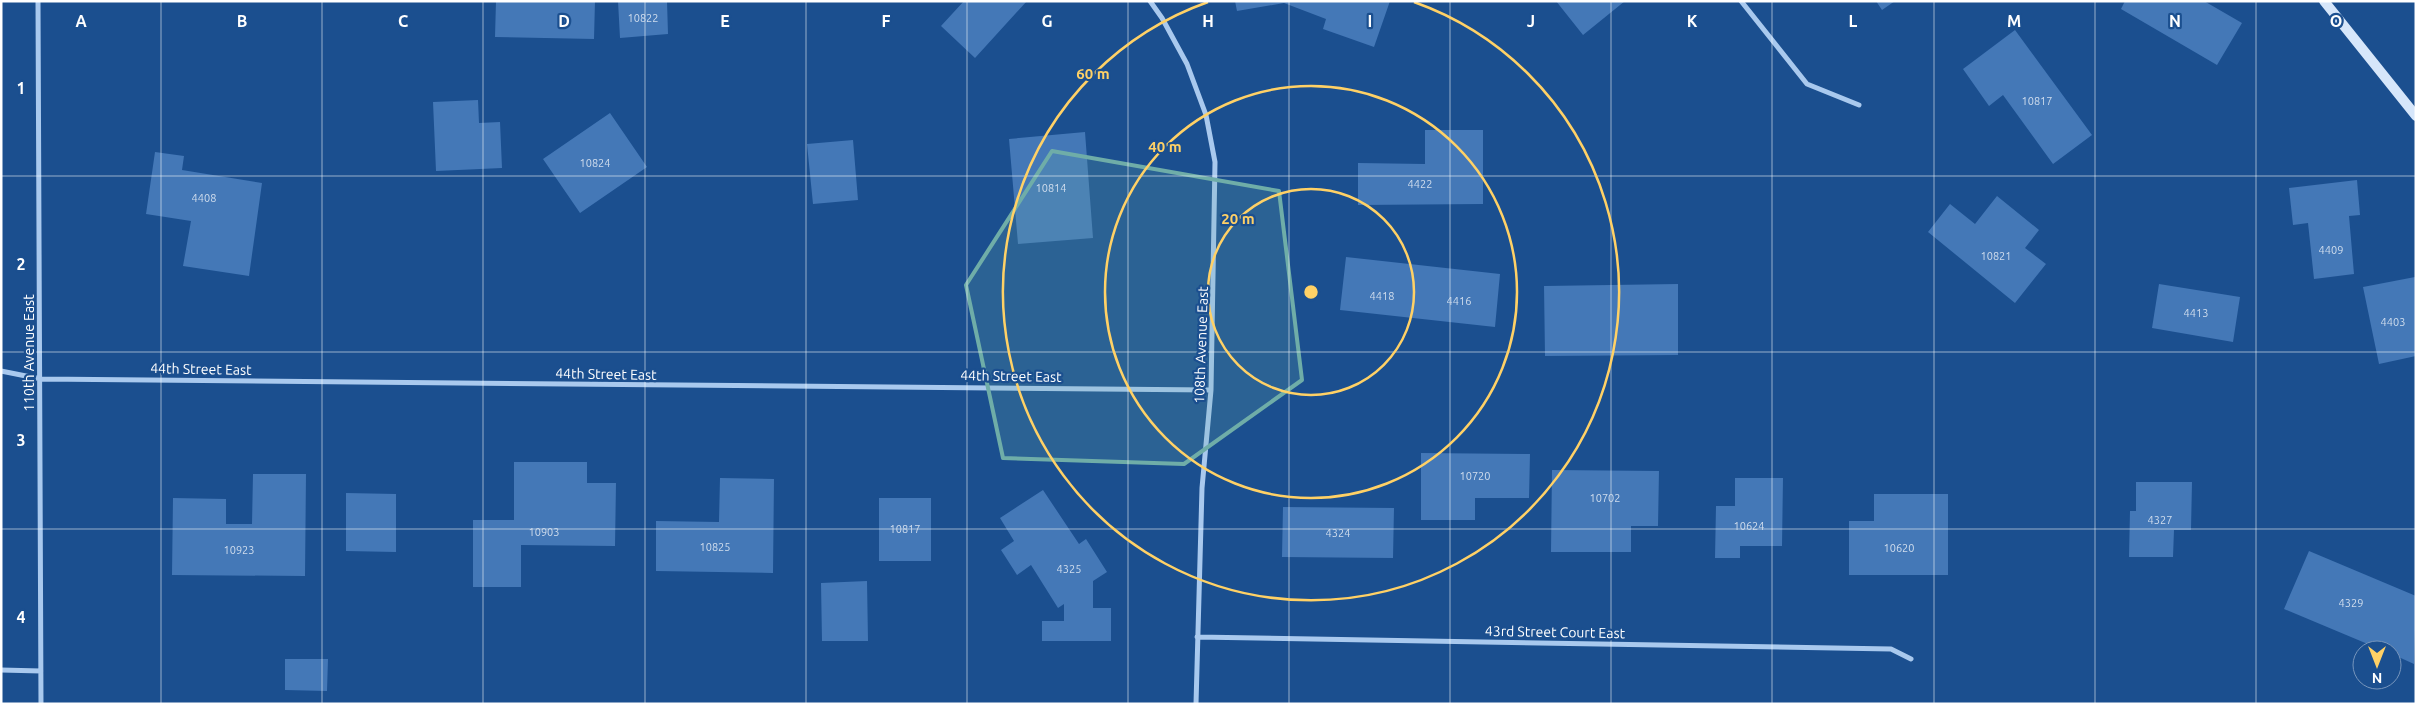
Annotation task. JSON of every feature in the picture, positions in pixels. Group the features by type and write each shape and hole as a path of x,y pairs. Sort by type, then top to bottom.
{"street":[{"name":"110th Avenue East","path":"38,1 41,704"},
{"name":"108th Avenue East","path":"1150,1 1162,18 1187,64 1206,115 1215,162 1211,390 1202,488 1196,704"},
{"path":"1741,1 1807,84 1859,104"},
{"path":"2324,1 2416,116"},
{"name":"44th Street East","path":"1,371 41,379 1211,390"},
{"name":"43rd Street Court East","path":"1197,638 1890,649 1911,659"},
{"path":"1,670 41,671"}],"highlighted area":[{"path":"1052,151 1279,191 1302,380 1184,464 1003,458 966,285"}],"building":[{"path":"496,1 595,1 594,39 495,37"},
{"path":"618,1 667,1 668,34 620,38"},
{"path":"964,1 1027,1 975,58 941,26"},
{"path":"1235,1 1390,1 1374,47 1323,29 1326,19 1284,3 1237,11"},
{"path":"1556,1 1625,1 1583,35"},
{"path":"1876,1 1895,1 1882,10"},
{"path":"2125,1 2204,1 2242,23 2217,65 2121,9"},
{"path":"2015,30 2092,135 2053,164 2003,95 1989,106 1963,69"},
{"path":"478,100 479,123 500,122 502,168 436,171 433,102"},
{"path":"610,113 647,167 580,213 543,159"},
{"path":"1425,130 1483,130 1483,204 1358,205 1358,163 1425,164"},
{"path":"1085,132 1093,238 1018,244 1009,139"},
{"path":"853,140 858,200 813,204 807,144"},
{"path":"155,152 184,156 182,170 262,183 249,276 183,266 191,221 146,214"},
{"path":"2357,180 2360,215 2349,216 2354,274 2314,279 2308,223 2293,225 2289,188"},
{"path":"1997,196 2039,230 2025,248 2046,264 2015,303 1928,232 1950,204 1975,224"},
{"path":"1346,257 1500,274 1495,327 1340,310"},
{"path":"2415,277 2416,356 2379,364 2363,287"},
{"path":"1678,284 1678,355 1545,356 1544,286"},
{"path":"2159,284 2240,297 2233,342 2152,328"},
{"path":"1421,453 1530,454 1529,498 1475,498 1475,520 1421,520"},
{"path":"514,462 587,462 587,483 616,483 615,546 521,545 521,587 473,587 473,520 514,520"},
{"path":"1552,470 1659,471 1658,526 1631,526 1631,552 1551,552"},
{"path":"253,474 306,474 305,576 172,575 173,498 226,499 226,524 252,524"},
{"path":"720,478 774,479 773,573 656,571 656,521 719,522"},
{"path":"1735,478 1783,478 1782,546 1740,546 1740,558 1715,558 1716,506 1735,506"},
{"path":"2136,482 2192,482 2191,530 2174,530 2173,557 2129,557 2130,511 2136,511"},
{"path":"1043,490 1079,544 1086,539 1107,572 1093,581 1093,608 1111,608 1111,641 1042,641 1042,621 1064,621 1064,604 1058,608 1031,565 1017,575 1001,550 1014,541 1000,518"},
{"path":"346,493 396,494 396,552 346,551"},
{"path":"1874,494 1948,494 1948,575 1849,575 1849,521 1874,521"},
{"path":"879,498 931,498 931,561 879,561"},
{"path":"1283,507 1394,508 1393,558 1282,557"},
{"path":"2309,551 2416,596 2414,664 2402,659 2402,640 2358,640 2284,609"},
{"path":"867,581 868,641 822,641 821,583"},
{"path":"285,659 328,659 327,691 285,690"}]}
